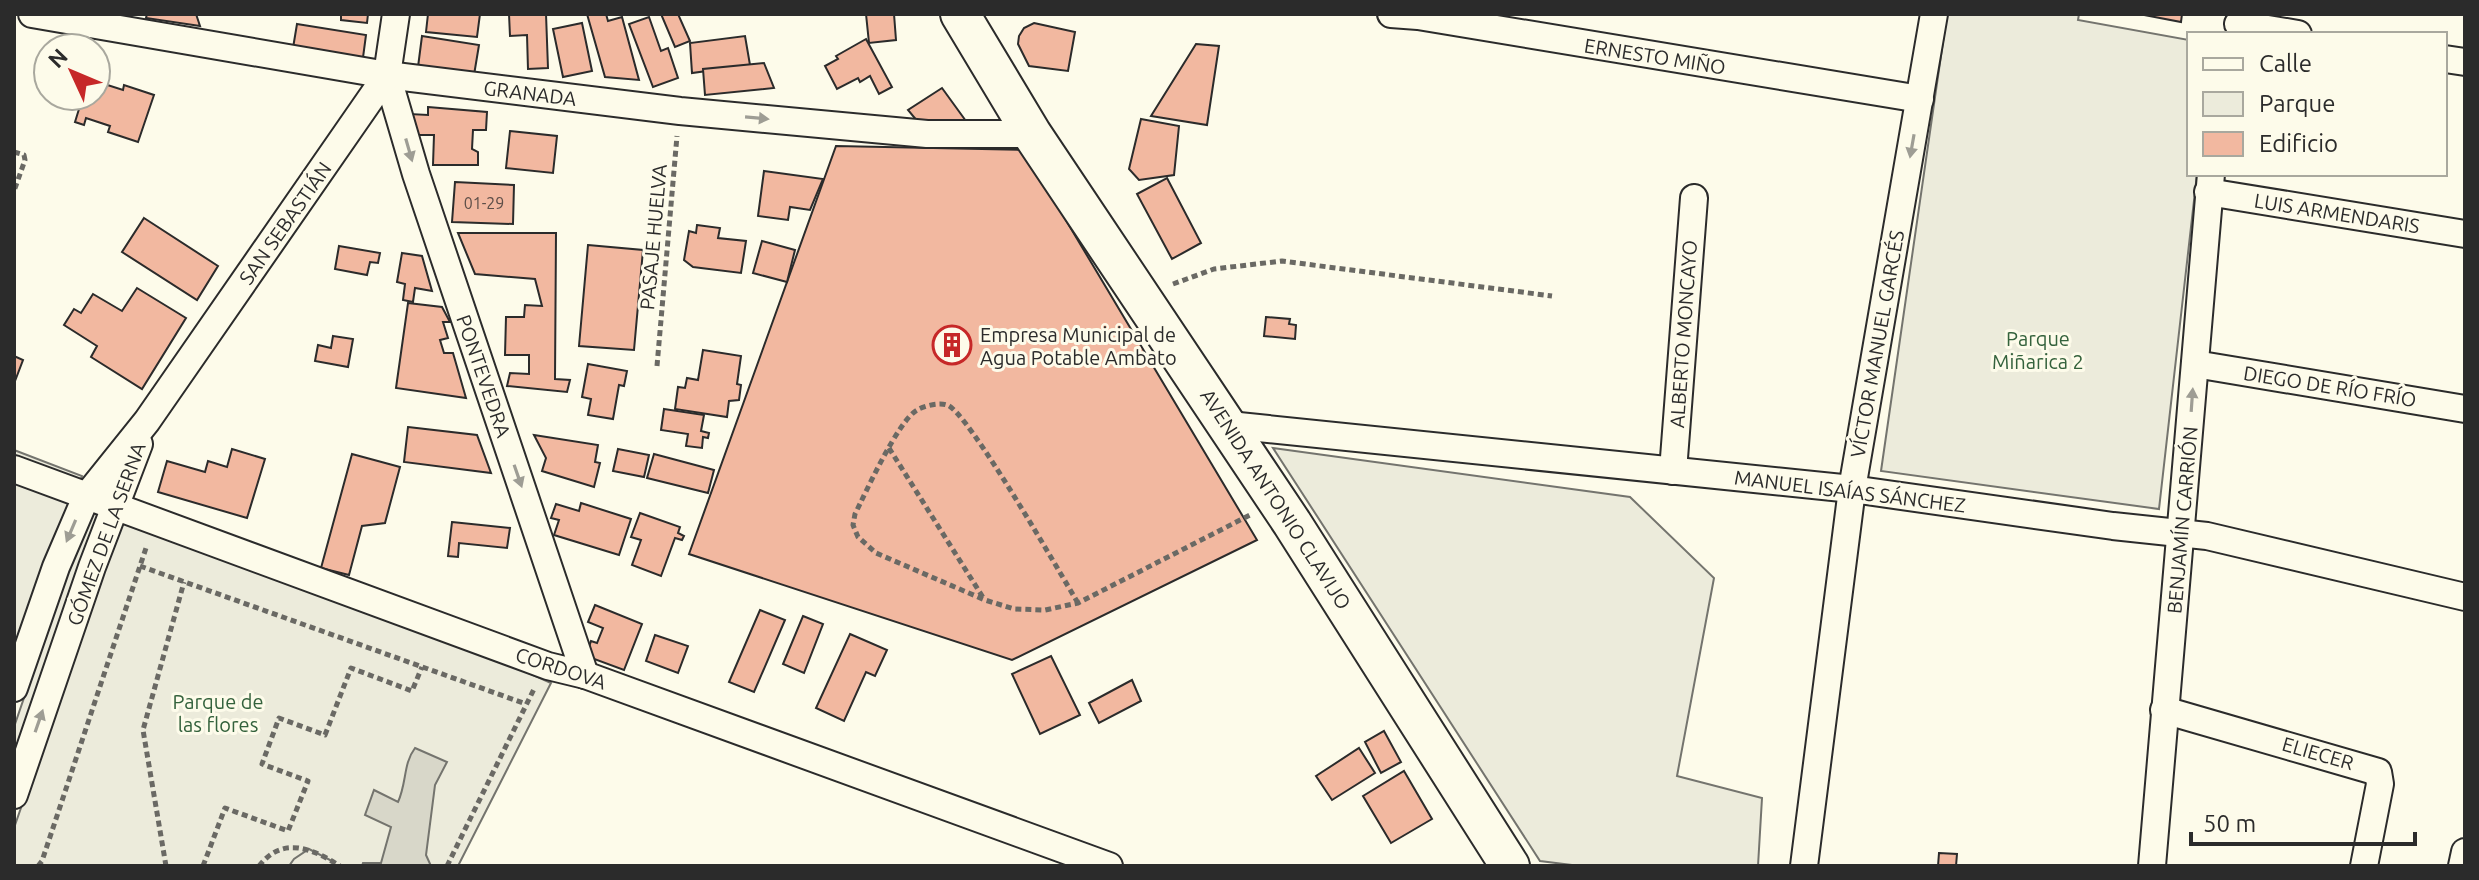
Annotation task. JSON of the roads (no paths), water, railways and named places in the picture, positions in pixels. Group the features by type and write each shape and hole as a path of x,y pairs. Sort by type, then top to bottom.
{"main road":[{"name":"AVENIDA ANTONIO CLAVIJO","path":"960,14 1032,134 1229,425 1510,866"}],"street":[{"name":"GRANADA","path":"32,14 387,75 680,111 927,134 1032,134"},
{"name":"SAN SEBASTIÁN","path":"147,421 387,75 396,14"},
{"name":"ERNESTO MIÑO","path":"1391,14 1418,15 1920,99"},
{"name":"VÍCTOR MANUEL GARCÉS","path":"1804,866 1852,489 1934,14"},
{"path":"2238,24 2286,32"},
{"name":"PONTEVEDRA","path":"387,75 420,188 585,675"},
{"name":"LUIS ARMENDARIS","path":"2210,183 2465,234"},
{"name":"BENJAMÍN CARRIÓN","path":"2155,865 2164,710 2182,534 2210,183"},
{"name":"ALBERTO MONCAYO","path":"1673,471 1694,198"},
{"name":"DIEGO DE RÍO FRÍO","path":"2195,364 2465,409"},
{"name":"GÓMEZ DE LA SERNA","path":"14,688 56,567 86,497 147,421"},
{"name":"GÓMEZ DE LA SERNA","path":"14,795 87,581 147,421"},
{"name":"MANUEL ISAÍAS SÁNCHEZ","path":"1229,425 1852,489 2207,536 2465,597"},
{"name":"CORDOVA","path":"14,469 548,666 585,675 1109,866"},
{"name":"ELIECER","path":"2164,710 2378,772 2380,784 2364,866"},
{"path":"2462,866 2465,852"}],"place":[{"name":"Empresa Municipal de Agua Potable Ambato","path":"952,345"}],"park label":[{"name":"Parque Miñarica 2","path":"2038,350"},
{"name":"Parque de las flores","path":"218,712"}]}
